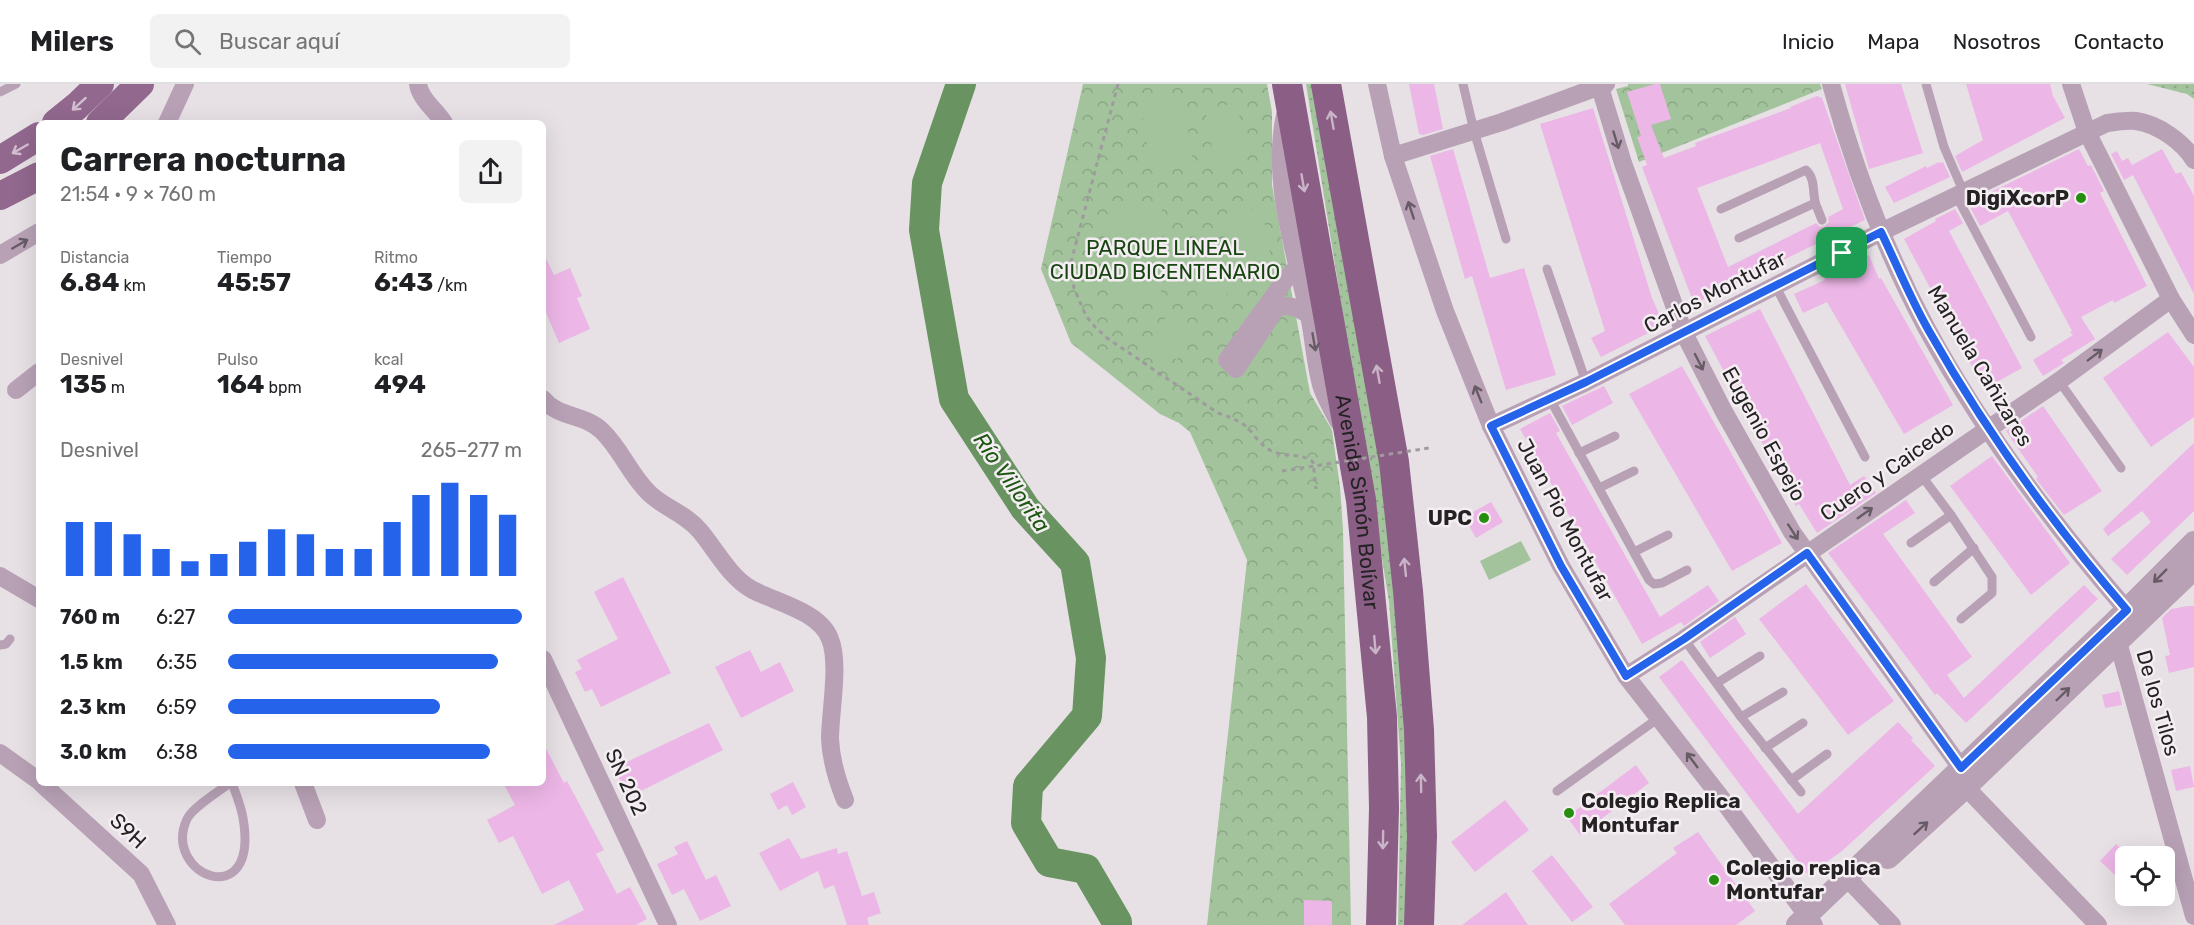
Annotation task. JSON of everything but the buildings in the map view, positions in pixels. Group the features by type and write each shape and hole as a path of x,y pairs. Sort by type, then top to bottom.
{"highway":[{"name":"Avenida Simón Bolívar","path":"1326,84 1394,462 1408,591 1419,730 1422,836 1419,925"},
{"name":"Avenida Simón Bolívar","path":"1288,91 1361,500 1382,717 1381,925"}],"main road":[{"path":"60,120 100,84"},
{"path":"103,120 140,84"},
{"path":"0,160 36,138"},
{"path":"0,196 36,178"}],"street":[{"path":"170,120 185,84"},
{"path":"418,84 421,94 442,120"},
{"name":"Juan Pio Montufar","path":"1377,84 1393,156 1444,311 1491,426 1561,566 1626,676 1660,717 1809,923"},
{"name":"Manuela Cañizares","path":"1831,84 1845,132 1881,232 1928,330 1988,429 2056,525 2127,610"},
{"path":"2071,84 2087,132 2171,299 2194,335"},
{"path":"1393,156 1474,131 1602,85"},
{"name":"Eugenio Espejo","path":"1602,85 1623,163 1684,333 1723,410 1792,532 1960,777 2097,925"},
{"path":"1288,91 1280,142 1280,160 1298,266 1323,389 1353,451"},
{"name":"Carlos Montufar","path":"1491,426 1586,382 1881,232 2107,123 2134,120 2148,124 2171,137 2194,160"},
{"path":"0,255 36,234"},
{"path":"1298,266 1227,360 1236,369 1277,307 1289,305 1309,315"},
{"name":"Cuero y Caicedo","path":"1626,676 1684,639 1921,474 2060,381 2171,299"},
{"path":"16,390 36,374"},
{"path":"546,402 558,412 591,423 602,430 648,493 682,514 698,529 733,574 748,587 811,617 830,637 834,653 831,748 836,777 846,800"},
{"path":"1809,923 1960,777 2194,543"},
{"path":"1960,777 2118,642 2194,569"},
{"path":"0,576 36,597"},
{"name":"De los Tilos","path":"2118,642 2194,916"},
{"name":"SN 202","path":"546,665 668,925"},
{"name":"S9H","path":"0,753 36,779"},
{"name":"S9H","path":"44,786 141,874 167,925"},
{"path":"304,786 317,819"},
{"path":"1851,882 1892,925"}],"lane":[{"path":"0,92 16,84"},
{"path":"1463,84 1474,131 1506,239"},
{"path":"1926,84 1960,195 2031,337"},
{"path":"1721,209 1804,170 1810,173 1815,203 1822,220"},
{"path":"1739,238 1815,203"},
{"path":"1832,236 1842,253"},
{"path":"1547,269 1586,382"},
{"path":"1776,287 1866,457"},
{"path":"2060,381 2121,468"},
{"path":"1550,399 1649,580 1654,584 1662,583 1687,570"},
{"path":"1580,453 1616,436"},
{"path":"1599,488 1634,471"},
{"path":"1921,474 1992,577 1994,586 1992,593 1961,620"},
{"path":"1911,543 1951,515"},
{"path":"1634,552 1668,535"},
{"path":"1934,582 1974,548"},
{"path":"0,645 6,644 10,639"},
{"path":"1684,639 1741,717 1801,792"},
{"path":"1717,683 1760,656"},
{"path":"1741,717 1783,692"},
{"path":"1557,791 1660,717"},
{"path":"1766,748 1803,723"},
{"path":"1791,780 1827,754"},
{"path":"227,786 188,816 182,838 188,858 200,870 213,878 230,875 242,863 245,852 243,816 232,786"}],"path":[{"path":"1118,84 1070,266 1074,288 1086,316 1107,338 1218,413 1236,420 1270,451 1308,458 1313,462 1316,489"},
{"path":"1282,471 1429,448"}],"green space":[{"name":"PARQUE LINEAL CIUDAD BICENTENARIO","path":"1083,84 1267,84 1272,112 1272,185 1310,393 1332,430 1340,487 1343,529 1351,925 1207,925 1247,560 1190,432 1179,423 1160,414 1071,343 1041,269"},
{"path":"1306,84 1315,84 1386,502 1409,764 1407,925 1398,925 1401,764 1389,602"},
{"path":"1628,84 1820,84 1822,89 1639,162 1616,89 1628,86"},
{"path":"2147,84 2194,84 2194,99 2187,94"},
{"path":"1182,94 1194,166 1152,173 1140,101"},
{"path":"1237,103 1247,158 1215,164 1205,109"},
{"path":"1110,203 1162,203 1161,304 1109,304"},
{"path":"1262,208 1272,267 1234,273 1224,214"},
{"path":"1212,273 1224,277 1228,289 1224,301 1212,305 1200,301 1196,289 1200,277"},
{"path":"1169,315 1191,333 1177,360 1150,347 1156,329"},
{"path":"1521,541 1531,560 1489,580 1480,561"}],"waterway":[{"name":"Río Villorita","path":"961,84 927,183 924,230 954,399 1025,508 1075,563 1091,658 1087,716 1028,786 1026,823 1049,862 1086,869 1117,925"}],"place":[{"name":"DigiXcorP","path":"2081,198"},
{"name":"UPC","path":"1484,518"},
{"name":"Colegio Replica Montufar","path":"1569,813"},
{"name":"Colegio replica Montufar","path":"1714,880"}],"route":[{"path":"1881,232 1928,330 1988,429 2056,525 2127,610 1961,768 1807,553 1684,639 1626,676 1561,566 1491,426 1586,382 1842,253 1881,232"}]}
